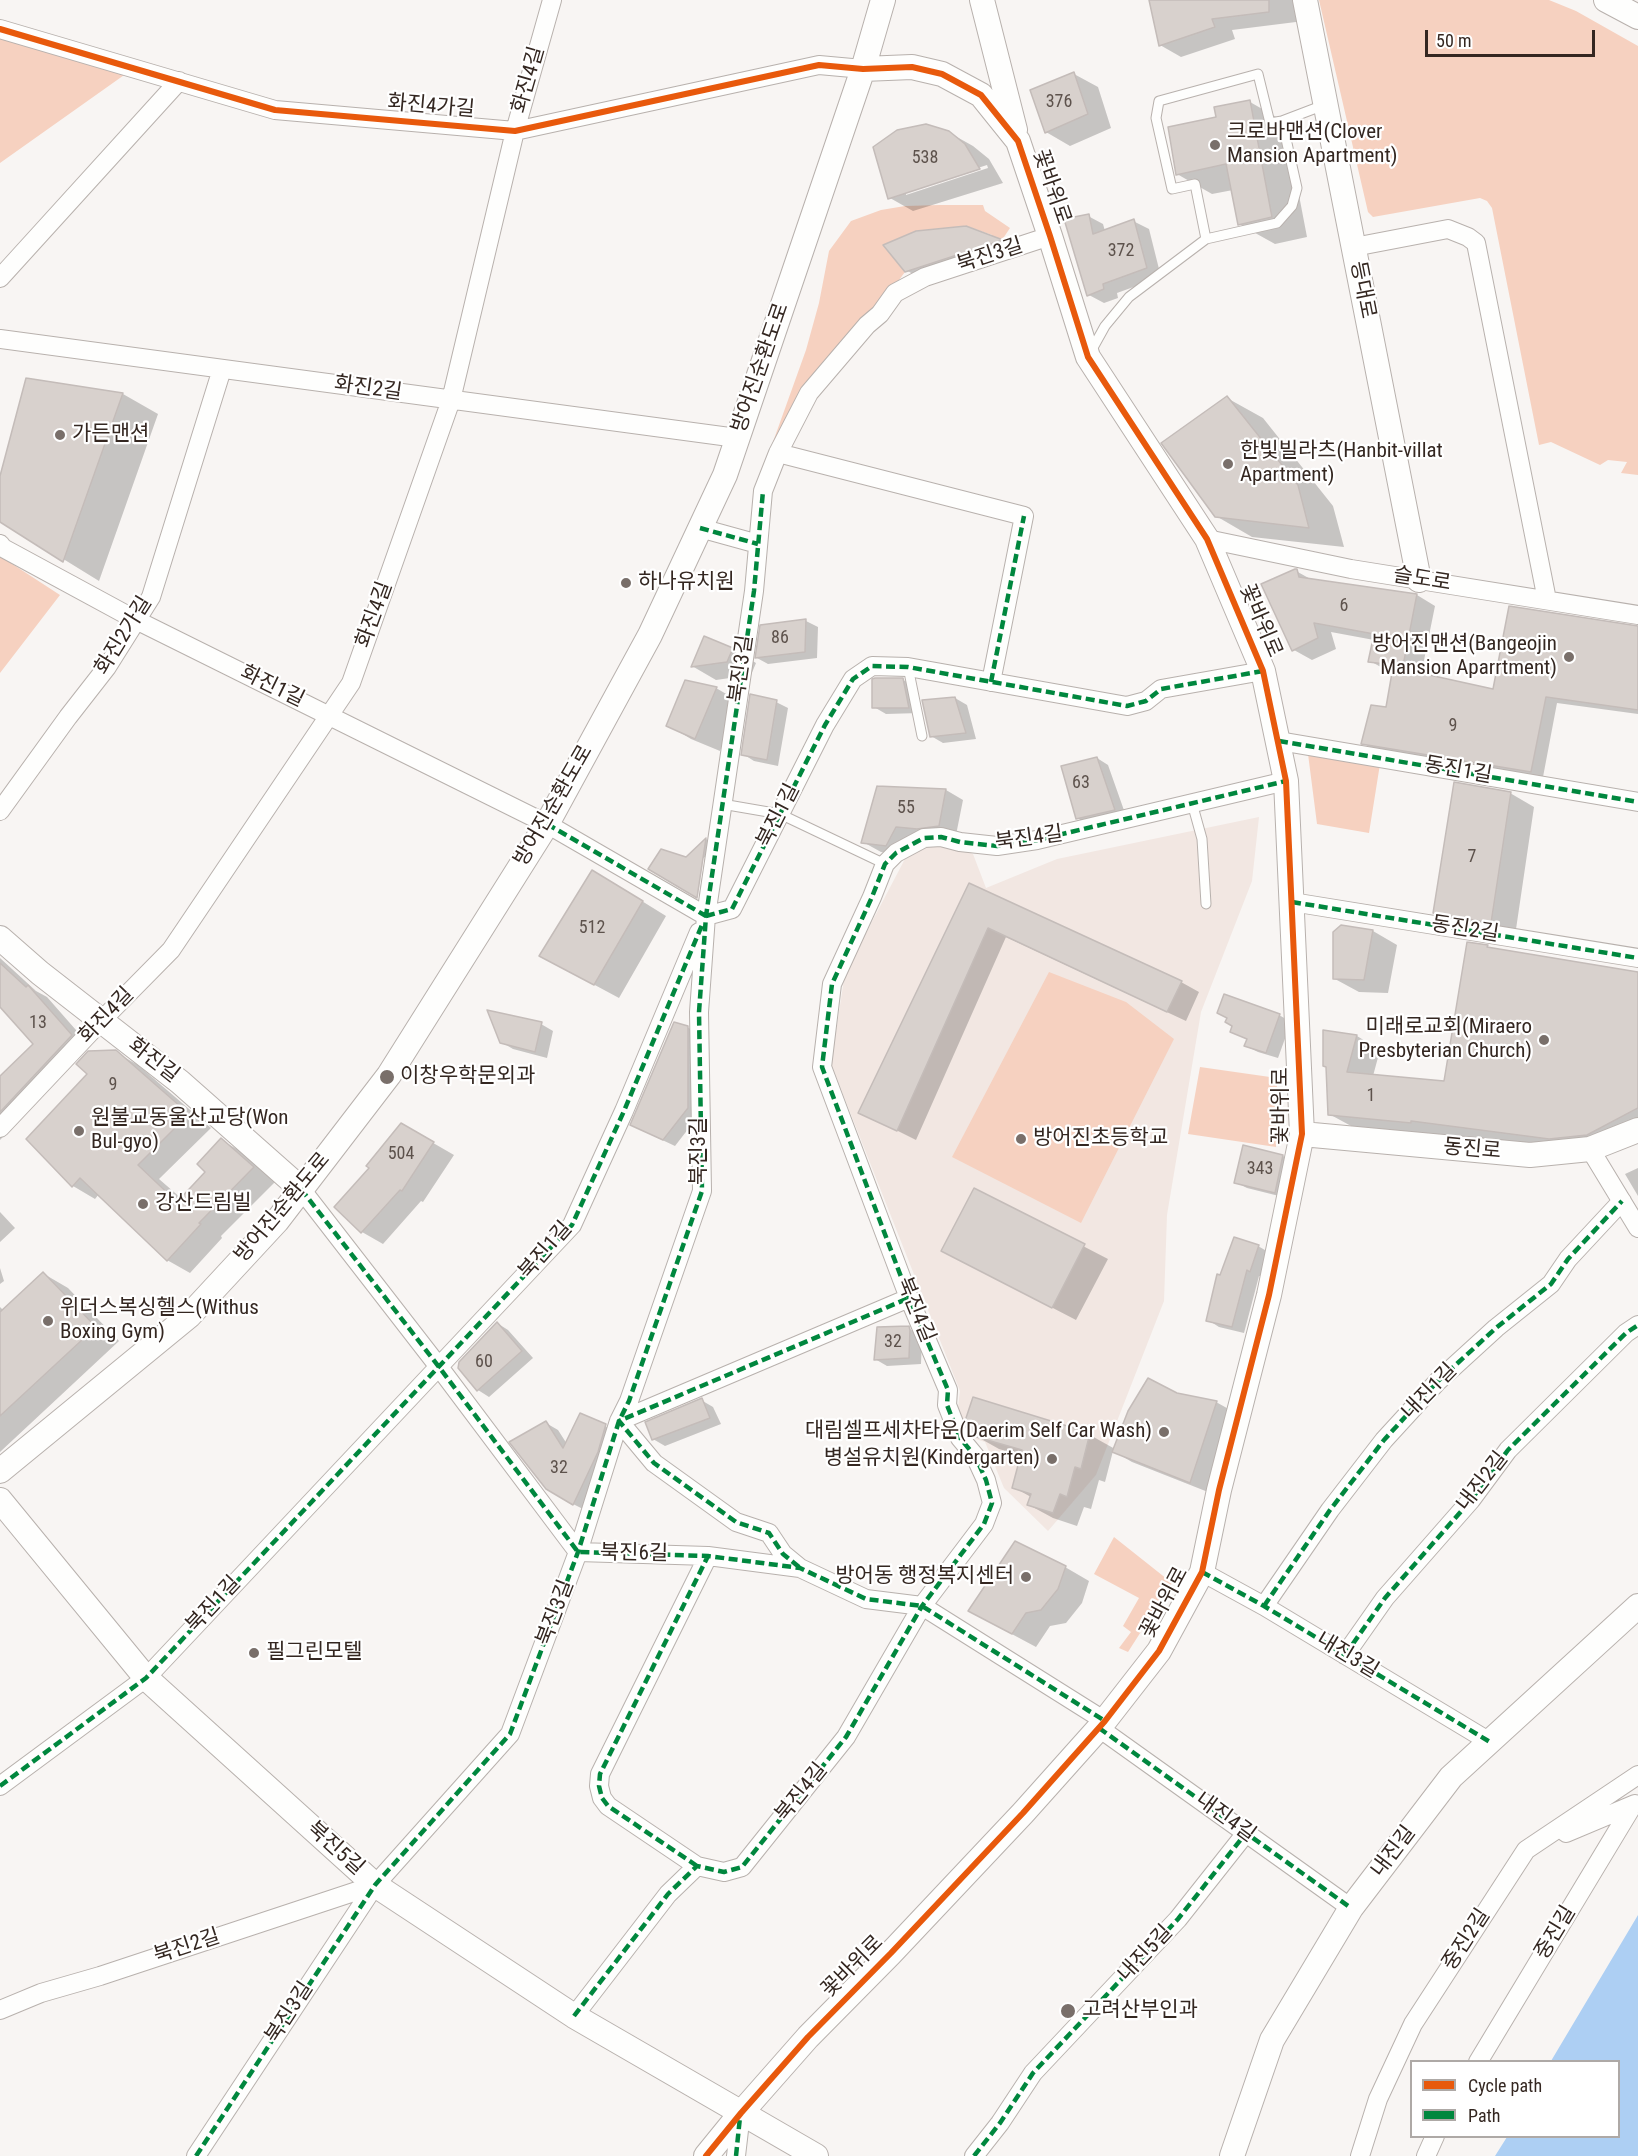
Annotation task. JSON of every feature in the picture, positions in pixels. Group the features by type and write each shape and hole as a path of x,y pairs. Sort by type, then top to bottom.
{"street":[{"name":"화진4길","path":"0,1128 171,950 351,683 452,400 515,131 552,0"},
{"name":"방어진순환도로","path":"0,1471 189,1316 277,1221 389,1076 547,824 650,635 724,475 863,69 883,0"},
{"name":"꽃바위로","path":"706,2156 808,2037 953,1887 1102,1725 1159,1651 1202,1572 1269,1295 1302,1134 1286,781 1263,671 1207,540 1088,357 1018,141 982,0"},
{"name":"등대로","path":"1305,0 1419,580"},
{"path":"1606,0 1638,17"},
{"name":"화진4가길","path":"0,29 274,110 515,131 819,65 863,69"},
{"name":"꽃바위로","path":"863,69 912,67 942,74 981,94 1018,141"},
{"path":"0,278 179,81"},
{"path":"1354,247 1448,229 1476,243 1547,600"},
{"name":"북진3길","path":"196,2156 375,1885 510,1734 578,1552 619,1421 629,1401 702,1191 699,1012 706,916 754,591 763,491 778,453 809,393 867,325 880,314 895,293 925,277 1050,236"},
{"name":"화진2길","path":"0,339 737,438"},
{"name":"화진2가길","path":"0,811 107,667 151,597 222,369"},
{"path":"778,453 1024,516 991,682"},
{"path":"700,528 758,544"},
{"name":"슬도로","path":"1207,540 1350,569 1638,615"},
{"name":"화진1길","path":"0,544 3,548 136,620 547,824 706,916"},
{"name":"북진1길","path":"0,1786 146,1678 572,1225 624,1111 706,916 732,909 825,725 853,679 872,666 908,667 1127,706 1146,701 1161,688 1263,671"},
{"name":"동진1길","path":"1279,741 1638,802"},
{"name":"북진4길","path":"697,1866 724,1872 742,1867 846,1737 922,1606 976,1538 992,1503 986,1480 975,1456 960,1438 947,1405 948,1390 909,1298 822,1067 832,984 885,864 896,853 924,838 941,837 960,842 997,846 1065,834 1286,781"},
{"name":"동진2길","path":"1292,902 1638,958"},
{"name":"화진길","path":"0,938 40,973 180,1082 301,1189"},
{"name":"동진로","path":"1302,1134 1530,1155 1590,1149 1638,1130"},
{"path":"1590,1149 1638,1228"},
{"name":"북진6길","path":"301,1189 578,1552 708,1556 800,1568 866,1599 922,1606 1102,1725"},
{"name":"내진1길","path":"1264,1606 1330,1510 1384,1440 1438,1381 1496,1328 1551,1284 1568,1259 1622,1201"},
{"path":"800,1568 783,1554 769,1533 736,1522 654,1463 619,1421 909,1298"},
{"name":"내진2길","path":"1345,1655 1385,1598 1471,1500 1508,1450 1626,1333 1638,1325"},
{"name":"북진5길","path":"0,1500 146,1678 375,1885 574,2016 741,2113"},
{"path":"574,2016 668,1894 697,1866 608,1806 602,1798 599,1786 600,1774 708,1556"},
{"name":"내진3길","path":"1202,1572 1264,1606 1490,1742"},
{"name":"내진길","path":"1232,2156 1272,2040 1351,1908 1451,1778 1638,1606"},
{"name":"내진4길","path":"1102,1725 1351,1908"},
{"name":"중진2길","path":"1360,2156 1378,2099 1413,2024 1526,1850 1638,1774"},
{"path":"1526,1850 1636,1804"},
{"name":"중진길","path":"1479,2060 1636,1804"},
{"name":"내진5길","path":"974,2156 1000,2123 1033,2073 1178,1919 1246,1833"},
{"name":"북진2길","path":"0,2010 41,1994 375,1885"},
{"path":"736,2156 741,2113 816,2156"},
{"path":"1426,2156 1434,2138"}],"lane":[{"path":"1206,239 1195,184 1172,189 1156,118 1159,101 1258,74 1270,123 1282,121 1325,104"},
{"path":"1088,357 1105,326 1129,297 1206,239 1277,223 1292,206 1297,188 1282,121"},
{"path":"908,667 922,736"},
{"path":"1192,803 1202,839 1206,904"},
{"path":"722,804 780,814 885,864"}],"shaded area":[{"path":"1319,0 1549,0 1576,11 1638,46 1638,475 1621,473 1627,462 1608,460 1600,465 1551,442 1539,445 1492,208 1487,201 1480,198 1373,217 1368,212"},
{"path":"0,38 127,73 0,163"},
{"path":"983,205 985,211 1010,228 1002,240 989,247 992,235 966,226 916,231 905,272 769,453 806,350 819,303 829,251 851,221 881,210 905,206"},
{"path":"0,556 60,595 0,673"},
{"path":"1308,754 1380,764 1369,833 1317,824"},
{"name":"방어진초등학교","path":"1259,817 1252,881 1201,1012 1167,1215 1164,1301 1096,1475 1048,1531 1004,1488 985,1442 960,1434 957,1415 960,1391 831,1064 845,973 906,857 921,844 941,841 973,854 986,888 1057,859"},
{"path":"1049,972 1126,1002 1174,1039 1081,1223 952,1157"},
{"path":"1200,1067 1277,1078 1276,1147 1188,1134"},
{"path":"1114,1537 1172,1583 1128,1652 1119,1648 1131,1632 1123,1626 1139,1598 1094,1574"}],"water":[{"path":"1638,1915 1638,2156 1495,2156 1506,2138 1620,2138 1620,2060 1552,2060"}],"building":[{"path":"1149,0 1269,0 1269,12 1212,19 1215,27 1159,46"},
{"path":"1074,72 1088,114 1045,133 1030,90"},
{"name":"크로바맨션(Clover Mansion Apartment)","path":"1250,100 1272,217 1238,225 1226,164 1176,175 1168,127 1216,117 1214,107"},
{"path":"926,124 949,131 965,144 980,169 888,199 873,147 897,130"},
{"path":"1089,214 1093,234 1134,219 1147,268 1103,284 1104,289 1087,296 1064,219"},
{"path":"966,226 1003,240 905,272 883,245 916,231"},
{"name":"가든맨션","path":"26,378 123,393 63,562 0,522 0,476"},
{"name":"한빛빌라츠(Hanbit-villat Apartment)","path":"1227,396 1298,485 1309,528 1215,517 1161,443"},
{"path":"1295,569 1299,577 1417,594 1403,666 1368,662 1374,634 1314,623 1318,638 1292,651 1261,584"},
{"path":"1509,606 1638,626 1638,710 1546,697 1531,772 1361,744 1371,705 1386,707 1393,667 1493,689"},
{"path":"806,619 805,652 755,658 760,625"},
{"path":"704,636 733,648 727,662 691,667"},
{"path":"903,678 909,708 872,708 872,679"},
{"path":"685,680 717,687 695,739 666,726"},
{"path":"750,694 777,700 767,760 741,755"},
{"path":"955,697 966,733 930,737 922,700"},
{"path":"1097,757 1115,810 1076,819 1061,766"},
{"path":"1454,782 1511,792 1491,923 1433,913"},
{"path":"877,786 946,789 939,826 917,829 896,827 886,846 861,843"},
{"path":"706,838 697,898 648,869 661,849 686,857"},
{"path":"592,870 643,901 594,985 539,956"},
{"path":"969,883 1182,981 1167,1012 988,928 897,1131 858,1113"},
{"path":"1341,925 1373,930 1364,980 1333,979 1333,932"},
{"name":"미래로교회(Miraero Presbyterian Church)","path":"1467,942 1638,972 1638,1108 1587,1135 1549,1139 1411,1121 1411,1123 1328,1115 1326,1067 1323,1066 1323,1030 1357,1035 1347,1072 1444,1081"},
{"path":"0,963 26,987 28,985 72,1035 0,1112 0,1076 33,1044 0,1007"},
{"path":"1224,994 1280,1014 1266,1053 1244,1046 1247,1039 1230,1032 1232,1026 1225,1022 1227,1018 1217,1013"},
{"path":"487,1010 542,1022 535,1052 500,1043"},
{"path":"674,1022 688,1026 688,1108 663,1140 630,1125"},
{"path":"116,1050 189,1114 138,1165 177,1202 205,1172 197,1164 221,1138 254,1167 199,1223 201,1224 167,1261 80,1178 72,1187 26,1139 87,1074 76,1064 88,1051"},
{"path":"401,1123 434,1142 402,1191 400,1190 361,1233 334,1207 369,1168 366,1166"},
{"path":"1243,1145 1283,1155 1275,1193 1234,1183"},
{"path":"974,1188 1085,1244 1052,1308 941,1251"},
{"path":"1234,1237 1259,1245 1250,1272 1247,1270 1232,1327 1206,1321 1217,1274 1220,1275"},
{"name":"위더스복싱헬스(Withus Boxing Gym)","path":"43,1272 96,1327 0,1416 0,1312"},
{"path":"497,1322 522,1351 477,1391 458,1368 459,1362"},
{"path":"909,1326 909,1358 874,1360 877,1327"},
{"name":"대림셀프세차타운(Daerim Self Car Wash)","path":"1148,1378 1177,1393 1217,1401 1190,1483 1112,1452 1128,1411"},
{"name":"병설유치원(Kindergarten)","path":"973,1397 1090,1433 1081,1469 1075,1467 1067,1497 1060,1494 1053,1513 1027,1505 1031,1494 1012,1488 1022,1450 973,1436 970,1432 965,1421"},
{"path":"702,1398 710,1418 652,1440 645,1422"},
{"path":"580,1413 606,1424 598,1452 573,1505 546,1489 509,1442 546,1421 563,1448"},
{"name":"방어동 행정복지센터","path":"1015,1541 1066,1566 1058,1589 1041,1610 1026,1613 1012,1634 968,1611"}],"marked path":[{"path":"196,2156 375,1885 510,1734 578,1552 619,1421 629,1401 702,1191 699,1012 706,916 754,591 763,491"},
{"path":"991,682 1024,516"},
{"path":"700,528 758,544"},
{"path":"706,916 732,909 825,725 853,679 872,666 908,667 1127,706 1146,701 1161,689 1263,671"},
{"path":"1279,741 1638,802"},
{"path":"574,2016 668,1894 697,1866 724,1872 742,1867 846,1737 922,1606 984,1524 992,1503 986,1480 975,1456 960,1438 947,1405 948,1390 909,1298 822,1067 832,984 885,864 896,853 924,838 941,837 960,842 997,846 1037,840 1286,781"},
{"path":"547,824 706,916"},
{"path":"1292,902 1638,958"},
{"path":"0,1786 146,1678 572,1225 624,1111 702,925"},
{"path":"301,1189 578,1552 708,1556 800,1568 866,1599 922,1606 1105,1721"},
{"path":"1264,1606 1330,1510 1384,1440 1438,1381 1496,1328 1551,1284 1568,1259 1622,1201"},
{"path":"799,1567 783,1554 769,1533 736,1522 654,1463 619,1421 909,1298"},
{"path":"1345,1655 1385,1598 1471,1500 1508,1450 1626,1333 1638,1325"},
{"path":"697,1866 608,1806 602,1798 599,1786 600,1774 708,1556"},
{"path":"1202,1572 1264,1606 1490,1742"},
{"path":"1099,1728 1351,1908"},
{"path":"974,2156 1000,2123 1033,2073 1178,1919 1246,1833"},
{"path":"736,2156 740,2117"}],"cycle path":[{"path":"0,29 275,110 515,131 819,65 863,69 912,67 942,74 981,95 1018,141 1088,357 1207,539 1263,671 1286,781 1302,1134 1269,1295 1219,1490 1202,1572 1159,1651 1105,1721 1023,1813 808,2037 706,2156"}],"place":[{"name":"크로바맨션(Clover Mansion Apartment)","path":"1215,145"},
{"name":"가든맨션","path":"60,435"},
{"name":"한빛빌라츠(Hanbit-villat Apartment)","path":"1228,464"},
{"name":"하나유치원","path":"626,583"},
{"name":"방어진맨션(Bangeojin Mansion Aparrtment)","path":"1569,657"},
{"name":"미래로교회(Miraero Presbyterian Church)","path":"1544,1040"},
{"name":"이창우학문외과","path":"387,1077"},
{"name":"원불교동울산교당(Won Bul-gyo)","path":"79,1131"},
{"name":"방어진초등학교","path":"1021,1139"},
{"name":"강산드림빌","path":"143,1204"},
{"name":"위더스복싱헬스(Withus Boxing Gym)","path":"48,1321"},
{"name":"대림셀프세차타운(Daerim Self Car Wash)","path":"1164,1432"},
{"name":"병설유치원(Kindergarten)","path":"1052,1459"},
{"name":"방어동 행정복지센터","path":"1026,1577"},
{"name":"필그린모텔","path":"254,1653"},
{"name":"고려산부인과","path":"1068,2011"}]}
